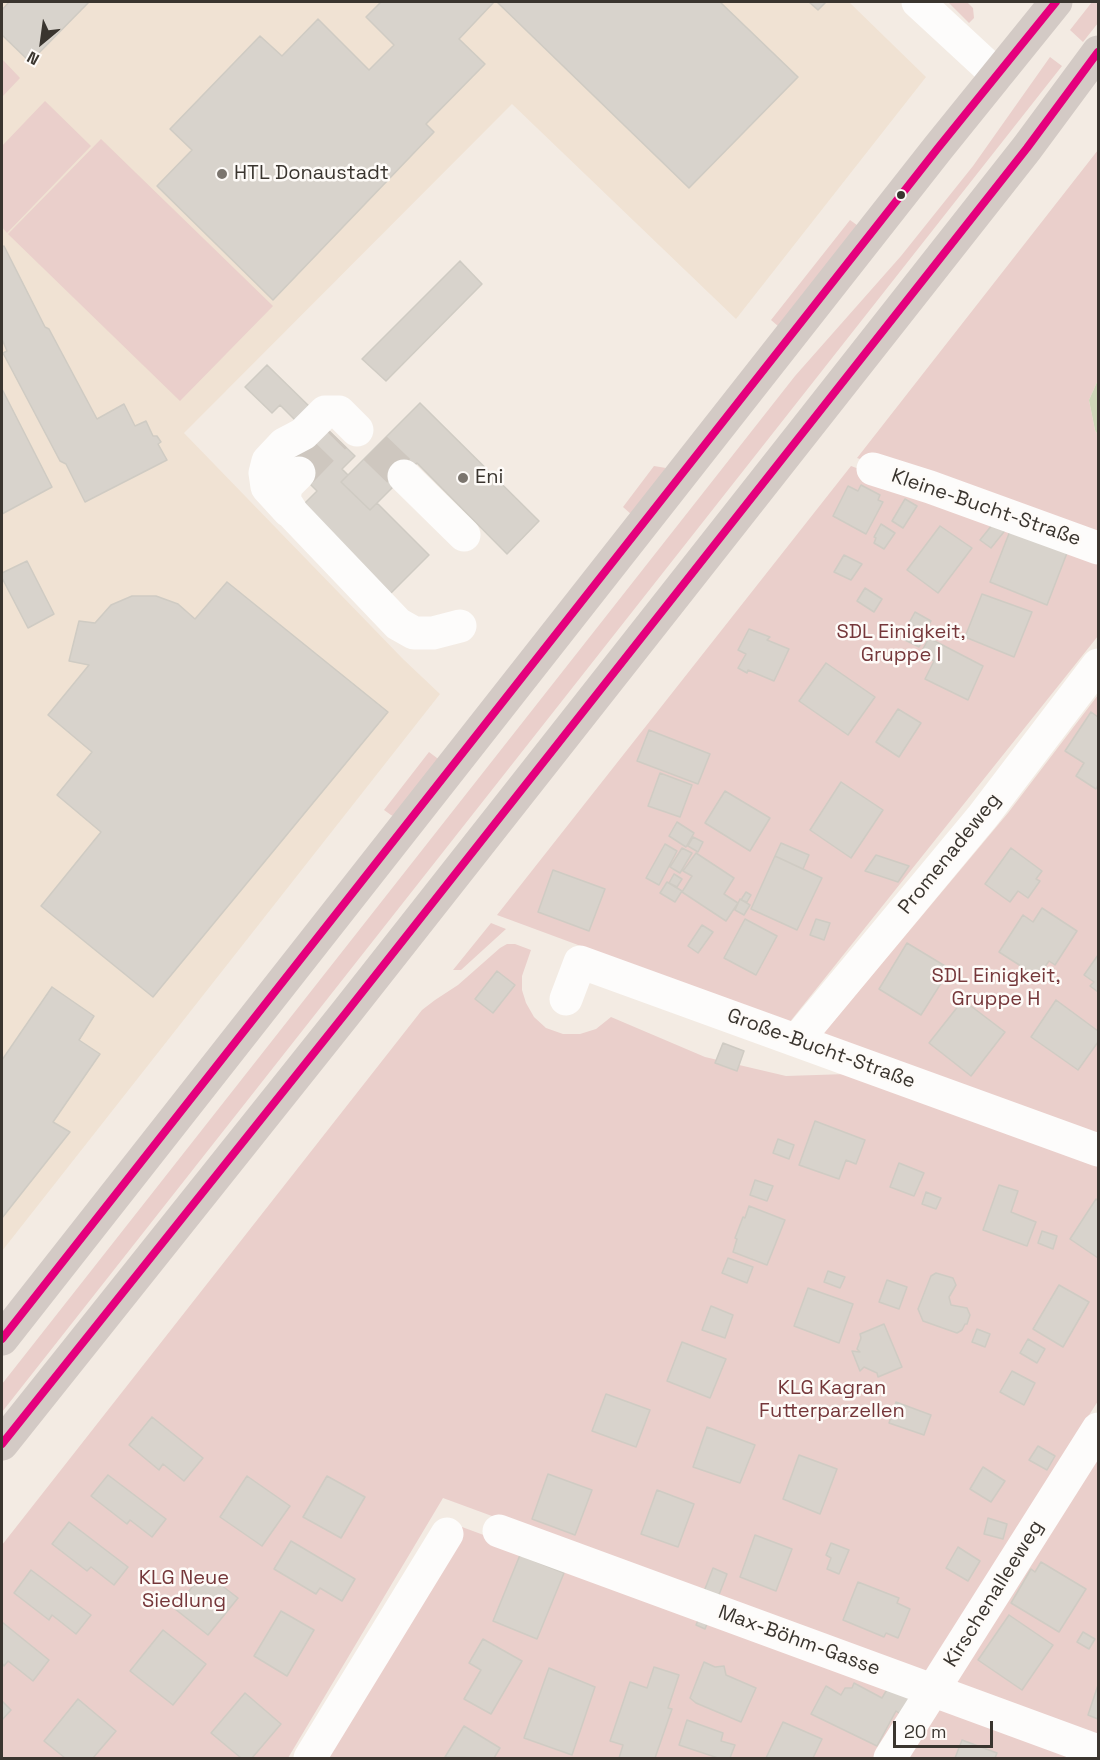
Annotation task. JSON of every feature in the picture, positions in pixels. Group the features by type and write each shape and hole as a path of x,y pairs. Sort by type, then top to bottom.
{"main road":[{"path":"2,1339 1056,2"},
{"path":"2,1444 360,996 1027,148 1098,52"}],"street":[{"path":"918,2 997,75"},
{"path":"356,438 339,412 325,412 303,434 284,444 268,461 265,473 267,487 398,624 414,633 433,633 460,626"},
{"name":"Kleine-Bucht-Straße","path":"873,469 930,487 1098,548"},
{"path":"293,514 284,500 286,486 299,473"},
{"path":"404,476 464,535"},
{"name":"Promenadeweg","path":"797,1040 982,816 1098,665"},
{"name":"Große-Bucht-Straße","path":"566,999 580,962 1098,1150"},
{"name":"Kirschenalleeweg","path":"890,1758 1098,1429"},
{"name":"Max-Böhm-Gasse","path":"499,1532 1098,1751"},
{"path":"310,1758 447,1534"}],"shaded area":[{"path":"2,2 849,2 926,77 736,319 512,104 184,433 403,659 440,694 2,1251"},
{"path":"1098,380 1098,435 1089,400"}],"green space":[{"path":"948,2 967,2 973,8 974,18 969,23"},
{"path":"1092,2 1098,2 1098,23 1083,42 1070,30"},
{"path":"1050,57 1062,66 2,1412 2,1384 795,376 901,256 973,166"},
{"path":"2,59 20,78 2,97"},
{"path":"45,101 91,146 7,233 2,227 2,146"},
{"path":"101,139 273,306 180,401 8,234"},
{"path":"1098,150 1098,380 1089,400 1098,435 1098,537 857,458"},
{"path":"850,220 861,228 778,326 771,320"},
{"path":"654,466 666,468 632,515 623,507"},
{"name":"SDL Einigkeit, Gruppe I","path":"851,466 1098,557 1098,636 789,1023 497,915"},
{"name":"SDL Einigkeit, Gruppe H","path":"1098,695 1098,1136 822,1035 1008,813"},
{"path":"429,752 441,761 395,817 391,815 384,810"},
{"path":"491,923 506,929 461,970 453,970"},
{"path":"507,944 515,944 531,950 522,976 522,990 534,1017 546,1028 563,1034 580,1034 596,1029 611,1017 705,1057 786,1076 847,1074 1098,1167 1098,1401 924,1675 443,1498 288,1758 2,1758 2,1545 422,1010 458,985"},
{"path":"1098,1458 1098,1740 953,1686"},
{"path":"462,1527 1088,1758 324,1758"}],"building":[{"path":"9,2 89,2 30,62 2,35 2,10"},
{"path":"381,2 494,2 459,39 485,64 426,124 434,132 273,300 157,186 192,150 170,129 260,36 282,56 318,19 369,70 394,45 366,17"},
{"path":"497,2 720,2 798,77 689,188"},
{"path":"809,2 826,2 818,10"},
{"path":"4,246 45,327 49,329 97,419 124,404 135,426 146,421 153,436 157,436 161,442 158,444 167,460 85,502 66,464 60,461 3,353 7,351 2,339 2,247"},
{"path":"460,261 482,284 386,381 362,359"},
{"path":"267,365 312,409 298,423 280,405 272,413 245,387"},
{"path":"2,389 52,487 2,514"},
{"path":"420,403 539,521 507,554 417,463 370,510 341,482"},
{"path":"325,427 355,456 342,469 348,475 341,482 370,510 377,503 429,555 390,594 302,506 317,491 289,463"},
{"path":"861,485 880,495 878,500 883,502 866,534 833,516 848,486 858,491"},
{"path":"905,499 917,506 903,528 892,521"},
{"path":"996,520 1007,528 991,548 980,540"},
{"path":"881,524 895,533 884,549 874,543 876,538 874,537"},
{"path":"940,526 972,548 938,593 907,570"},
{"path":"1010,531 1067,553 1047,605 990,582"},
{"path":"844,555 862,564 851,580 834,572"},
{"path":"27,561 54,614 28,628 2,578 2,573"},
{"path":"227,582 388,712 153,997 41,906 101,832 57,795 92,752 48,715 89,665 69,661 79,621 95,623 111,605 132,596 156,596 178,604 195,619"},
{"path":"865,588 882,599 874,612 857,601"},
{"path":"982,594 1032,612 1014,657 965,637"},
{"path":"915,612 931,621 924,632 909,623"},
{"path":"909,627 925,636 919,647 903,639"},
{"path":"749,629 770,637 767,640 789,649 774,681 738,668 746,654 738,650"},
{"path":"929,638 983,666 968,700 925,679 934,661 920,654"},
{"path":"826,663 875,697 848,735 799,701"},
{"path":"898,709 921,723 899,757 876,742"},
{"path":"1091,712 1098,717 1098,785 1096,789 1076,776 1084,763 1065,751"},
{"path":"649,730 710,754 698,784 637,761"},
{"path":"660,773 692,785 680,817 648,806"},
{"path":"841,782 883,810 851,858 810,830"},
{"path":"725,791 770,818 750,851 705,823"},
{"path":"677,822 694,833 686,847 669,836"},
{"path":"693,837 703,842 698,852 688,846"},
{"path":"781,843 809,855 803,869 775,856"},
{"path":"665,844 677,851 659,885 646,878"},
{"path":"682,848 692,853 680,873 670,867"},
{"path":"1011,848 1042,871 1036,879 1040,881 1028,898 1018,891 1010,902 985,884"},
{"path":"696,853 734,878 724,894 738,903 726,921 682,892 692,876 683,871"},
{"path":"876,855 909,866 898,882 865,871"},
{"path":"775,856 822,878 797,930 751,909"},
{"path":"553,870 605,889 589,931 538,912"},
{"path":"674,874 682,879 677,887 669,883"},
{"path":"667,882 682,891 675,902 660,893"},
{"path":"746,892 751,895 747,902 741,900"},
{"path":"740,899 750,905 744,915 735,910"},
{"path":"1042,908 1077,931 1055,965 1049,961 1038,977 999,952 1023,915 1033,922"},
{"path":"745,919 777,936 756,975 724,958"},
{"path":"816,919 830,923 824,940 810,935"},
{"path":"702,925 713,932 698,953 688,946"},
{"path":"907,943 950,969 921,1015 879,989"},
{"path":"1098,955 1098,992 1090,986 1094,982 1084,975"},
{"path":"497,971 515,985 493,1013 475,999"},
{"path":"52,987 94,1016 79,1040 100,1054 53,1122 70,1132 2,1218 2,1060"},
{"path":"963,1000 1005,1032 971,1076 929,1043"},
{"path":"1056,1000 1098,1031 1098,1042 1078,1070 1031,1037"},
{"path":"723,1043 744,1051 737,1071 715,1063"},
{"path":"815,1121 865,1140 856,1164 846,1160 839,1179 799,1165"},
{"path":"778,1139 794,1145 789,1159 773,1153"},
{"path":"899,1163 924,1173 914,1196 890,1187"},
{"path":"755,1180 773,1186 767,1201 750,1195"},
{"path":"999,1185 1018,1191 1011,1212 1036,1222 1027,1246 983,1230"},
{"path":"926,1192 941,1198 936,1209 922,1204"},
{"path":"1096,1199 1098,1201 1098,1258 1070,1239"},
{"path":"749,1206 785,1220 767,1265 733,1252 737,1239 735,1238"},
{"path":"1042,1231 1057,1236 1053,1249 1038,1243"},
{"path":"728,1258 753,1267 747,1283 722,1273"},
{"path":"828,1271 845,1277 840,1288 824,1282"},
{"path":"936,1273 953,1278 956,1285 949,1297 951,1305 967,1308 970,1315 967,1324 957,1333 923,1321 918,1309 931,1276"},
{"path":"887,1280 907,1287 899,1309 879,1302"},
{"path":"1059,1285 1089,1302 1063,1347 1033,1329"},
{"path":"808,1288 853,1304 839,1343 794,1326"},
{"path":"711,1306 733,1315 725,1338 702,1330"},
{"path":"884,1324 902,1367 878,1377 877,1373 864,1367 860,1371 852,1351 860,1352 857,1349 860,1334"},
{"path":"977,1329 990,1334 985,1347 972,1342"},
{"path":"1028,1339 1045,1349 1037,1363 1020,1353"},
{"path":"682,1342 726,1359 710,1398 667,1381"},
{"path":"1012,1371 1035,1383 1024,1405 1000,1392"},
{"path":"606,1394 650,1410 636,1447 592,1431"},
{"path":"896,1402 931,1415 924,1435 889,1423"},
{"path":"152,1417 203,1458 184,1481 163,1464 159,1470 129,1445"},
{"path":"707,1427 755,1445 740,1483 693,1467"},
{"path":"1038,1446 1055,1456 1047,1470 1029,1460"},
{"path":"799,1455 837,1469 820,1514 783,1499"},
{"path":"983,1467 1005,1481 991,1502 970,1489"},
{"path":"548,1474 592,1490 575,1535 532,1519"},
{"path":"108,1475 166,1519 152,1537 130,1520 127,1524 91,1496"},
{"path":"247,1476 290,1506 262,1546 220,1517"},
{"path":"327,1476 365,1497 341,1538 303,1517"},
{"path":"657,1490 694,1504 678,1547 641,1534"},
{"path":"988,1518 1007,1524 1003,1539 984,1534"},
{"path":"69,1522 128,1567 114,1585 91,1567 87,1571 52,1544"},
{"path":"755,1535 792,1549 776,1591 740,1577"},
{"path":"291,1541 355,1579 342,1601 320,1588 316,1594 274,1569"},
{"path":"831,1543 849,1550 839,1574 827,1569 831,1558 826,1555"},
{"path":"958,1547 980,1561 968,1581 946,1568"},
{"path":"520,1555 564,1573 537,1639 493,1621"},
{"path":"1041,1562 1086,1589 1059,1632 1011,1603 1031,1569 1035,1572"},
{"path":"713,1568 727,1574 717,1600 703,1594"},
{"path":"31,1570 91,1615 76,1634 52,1615 49,1620 14,1593"},
{"path":"204,1572 238,1598 208,1635 175,1609"},
{"path":"858,1582 899,1598 897,1603 910,1609 898,1638 886,1633 884,1637 843,1620"},
{"path":"281,1611 314,1630 287,1676 254,1656"},
{"path":"701,1613 710,1616 705,1629 696,1625"},
{"path":"1009,1615 1053,1645 1022,1690 978,1660"},
{"path":"2,1622 49,1660 33,1681 8,1661 4,1666 2,1663"},
{"path":"163,1630 206,1664 173,1705 130,1671"},
{"path":"1083,1632 1095,1639 1089,1649 1077,1642"},
{"path":"483,1639 522,1661 491,1714 464,1699 481,1670 469,1663"},
{"path":"704,1662 715,1667 724,1666 726,1675 756,1688 741,1722 696,1703 690,1698"},
{"path":"654,1667 679,1675 668,1708 672,1709 655,1758 619,1758 623,1745 610,1741 630,1682 647,1688"},
{"path":"549,1668 595,1687 572,1755 524,1738"},
{"path":"854,1683 882,1698 889,1686 915,1695 903,1716 896,1711 877,1746 811,1714 826,1686 841,1695 845,1688 852,1688"},
{"path":"1098,1685 1098,1719 1088,1715"},
{"path":"245,1693 281,1724 252,1758 241,1758 211,1733"},
{"path":"78,1699 116,1731 93,1758 65,1758 44,1741"},
{"path":"2,1701 11,1710 2,1720"},
{"path":"687,1720 723,1733 721,1741 735,1745 730,1758 718,1758 679,1745"},
{"path":"783,1722 822,1739 813,1758 766,1758"},
{"path":"464,1726 500,1748 494,1758 445,1757"},
{"path":"962,1740 997,1753 995,1758 955,1758"}],"tunnel":[{"path":"299,473 335,436"},
{"path":"375,448 404,476"}],"transit line":[{"path":"2,1339 938,148 1056,2"},
{"path":"2,1444 345,1014 1027,148 1098,52"}],"place":[{"name":"HTL Donaustadt","path":"222,174"},
{"name":"Eni","path":"463,478"}],"park label":[{"name":"KLG Kagran Futterparzellen","path":"832,1400"},
{"name":"KLG Neue Siedlung","path":"184,1590"}]}
